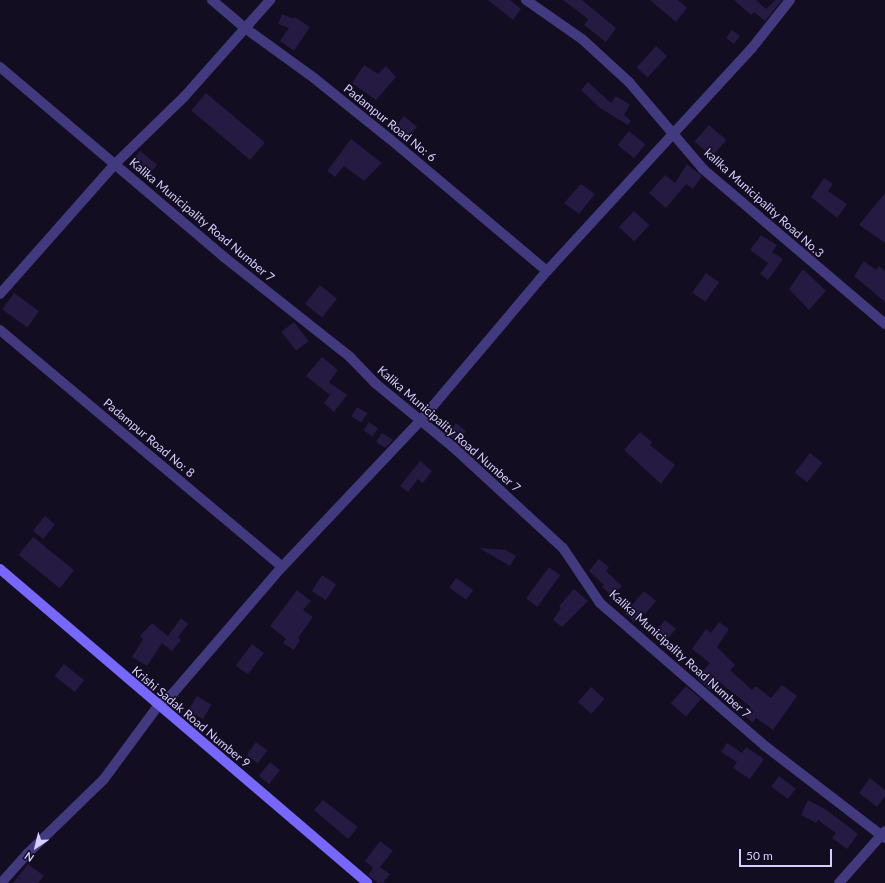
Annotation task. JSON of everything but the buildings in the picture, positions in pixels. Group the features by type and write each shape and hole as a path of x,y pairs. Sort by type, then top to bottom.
{"street":[{"name":"Padampur Road No: 6","path":"212,0 245,28 361,116 547,272"},
{"path":"0,294 115,164 184,97 270,0"},
{"name":"kalika Municipality Road No.3","path":"526,0 582,39 624,77 703,169 885,324"},
{"path":"1,883 27,854 104,779 158,706 174,692 282,567 421,420 547,272 752,48 790,0"},
{"name":"Kalika Municipality Road Number 7","path":"0,67 224,258 350,357 375,383 421,420 563,548 600,603 765,746 884,835"},
{"name":"Padampur Road No: 8","path":"0,330 282,567"},
{"name":"Krishi Sadak Road Number 9","path":"0,569 158,706 367,883"},
{"path":"839,883 884,835"}]}
